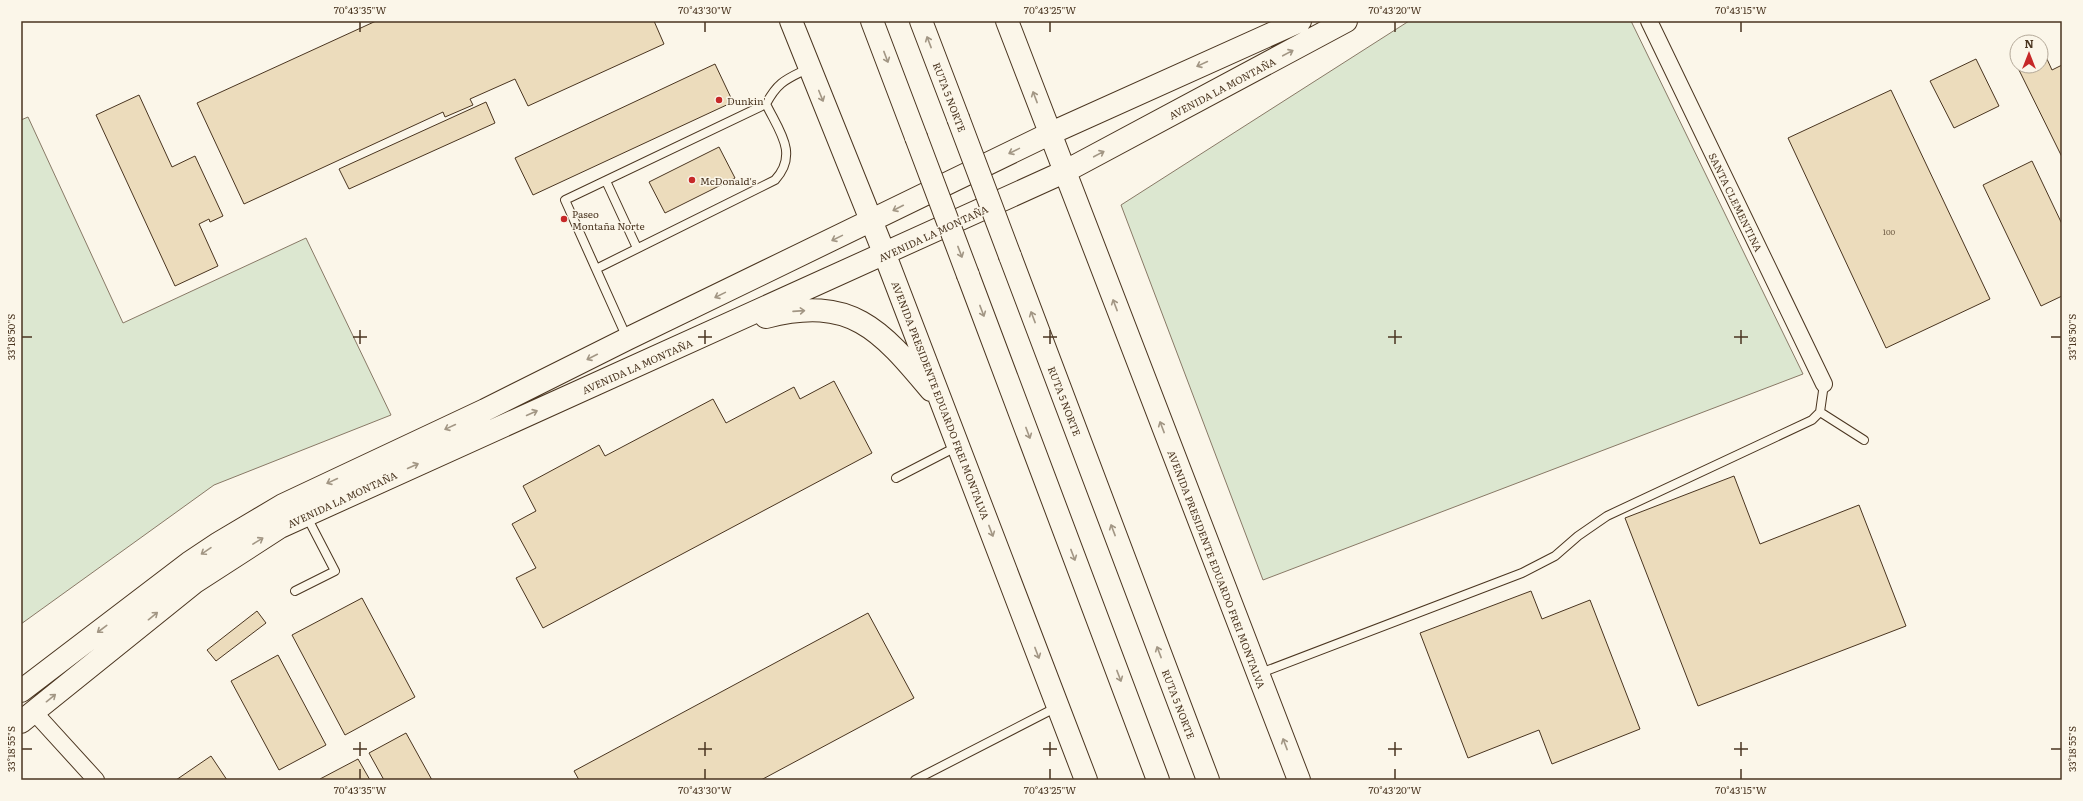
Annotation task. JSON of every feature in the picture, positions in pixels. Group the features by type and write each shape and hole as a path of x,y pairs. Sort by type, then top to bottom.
{"main road":[{"name":"AVENIDA PRESIDENTE EDUARDO FREI MONTALVA","path":"791,21 872,221 1086,780"},
{"path":"872,21 1158,780"},
{"name":"RUTA 5 NORTE","path":"922,21 1208,780"},
{"name":"AVENIDA PRESIDENTE EDUARDO FREI MONTALVA","path":"1006,21 1299,780"},
{"name":"AVENIDA LA MONTAÑA","path":"21,691 189,563 251,523 316,489 485,410 627,339 1049,134 1300,21"},
{"name":"AVENIDA LA MONTAÑA","path":"28,717 195,582 249,546 306,514 885,255 1064,172 1346,21"},
{"path":"720,329 791,312 825,311 840,313 868,325 879,332 906,360 942,403"}],"street":[{"name":"SANTA CLEMENTINA","path":"1649,21 1824,384"},
{"path":"28,717 96,780"}],"lane":[{"path":"627,339 565,200 766,104 774,89 781,82 810,67"},
{"path":"596,268 775,180 782,172 787,160 787,149 766,104"},
{"path":"606,181 637,248"},
{"path":"1258,674 1522,574 1555,556 1578,536 1607,516 1812,420 1820,412 1824,384"},
{"path":"1820,412 1864,440"},
{"path":"896,478 958,446"},
{"path":"296,591 334,571 306,514"},
{"path":"915,780 1058,707"}],"green space":[{"path":"1409,21 1631,21 1803,374 1263,580 1121,205"},
{"path":"28,117 123,323 306,238 391,415 214,485 21,624 21,120"}],"building":[{"path":"376,21 654,21 664,44 528,106 515,79 470,99 473,105 445,117 443,112 244,204 197,103"},
{"path":"1976,59 1999,106 1954,128 1930,81"},
{"path":"2049,63 2052,70 2062,65 2062,157 2021,74 2049,74"},
{"path":"715,64 733,102 533,195 515,158"},
{"path":"1891,90 1990,299 1886,348 1788,138"},
{"path":"139,95 172,167 195,156 223,216 210,222 209,219 199,224 218,266 175,286 96,115"},
{"path":"486,102 495,123 349,189 339,169"},
{"name":"McDonald's","path":"719,147 735,178 665,213 649,182"},
{"path":"2032,161 2062,224 2062,296 2041,306 1983,185"},
{"path":"834,381 872,453 543,628 516,578 536,568 512,524 536,511 523,486 599,445 605,456 713,399 726,423 794,387 800,399"},
{"path":"1734,476 1760,544 1859,505 1906,626 1698,706 1625,518"},
{"path":"1531,591 1542,619 1590,600 1640,729 1552,764 1539,730 1468,758 1420,633"},
{"path":"362,598 415,697 345,735 292,635"},
{"path":"257,611 266,623 216,661 207,650"},
{"path":"868,613 914,698 761,780 579,780 574,771"},
{"path":"278,655 326,745 279,770 231,681"},
{"path":"406,733 432,780 384,780 369,753"},
{"path":"211,756 227,780 176,780"},
{"path":"358,759 370,780 320,779"}],"place":[{"name":"Dunkin'","path":"719,100"},
{"name":"McDonald's","path":"692,180"},
{"name":"Paseo Montaña Norte","path":"564,219"}]}
